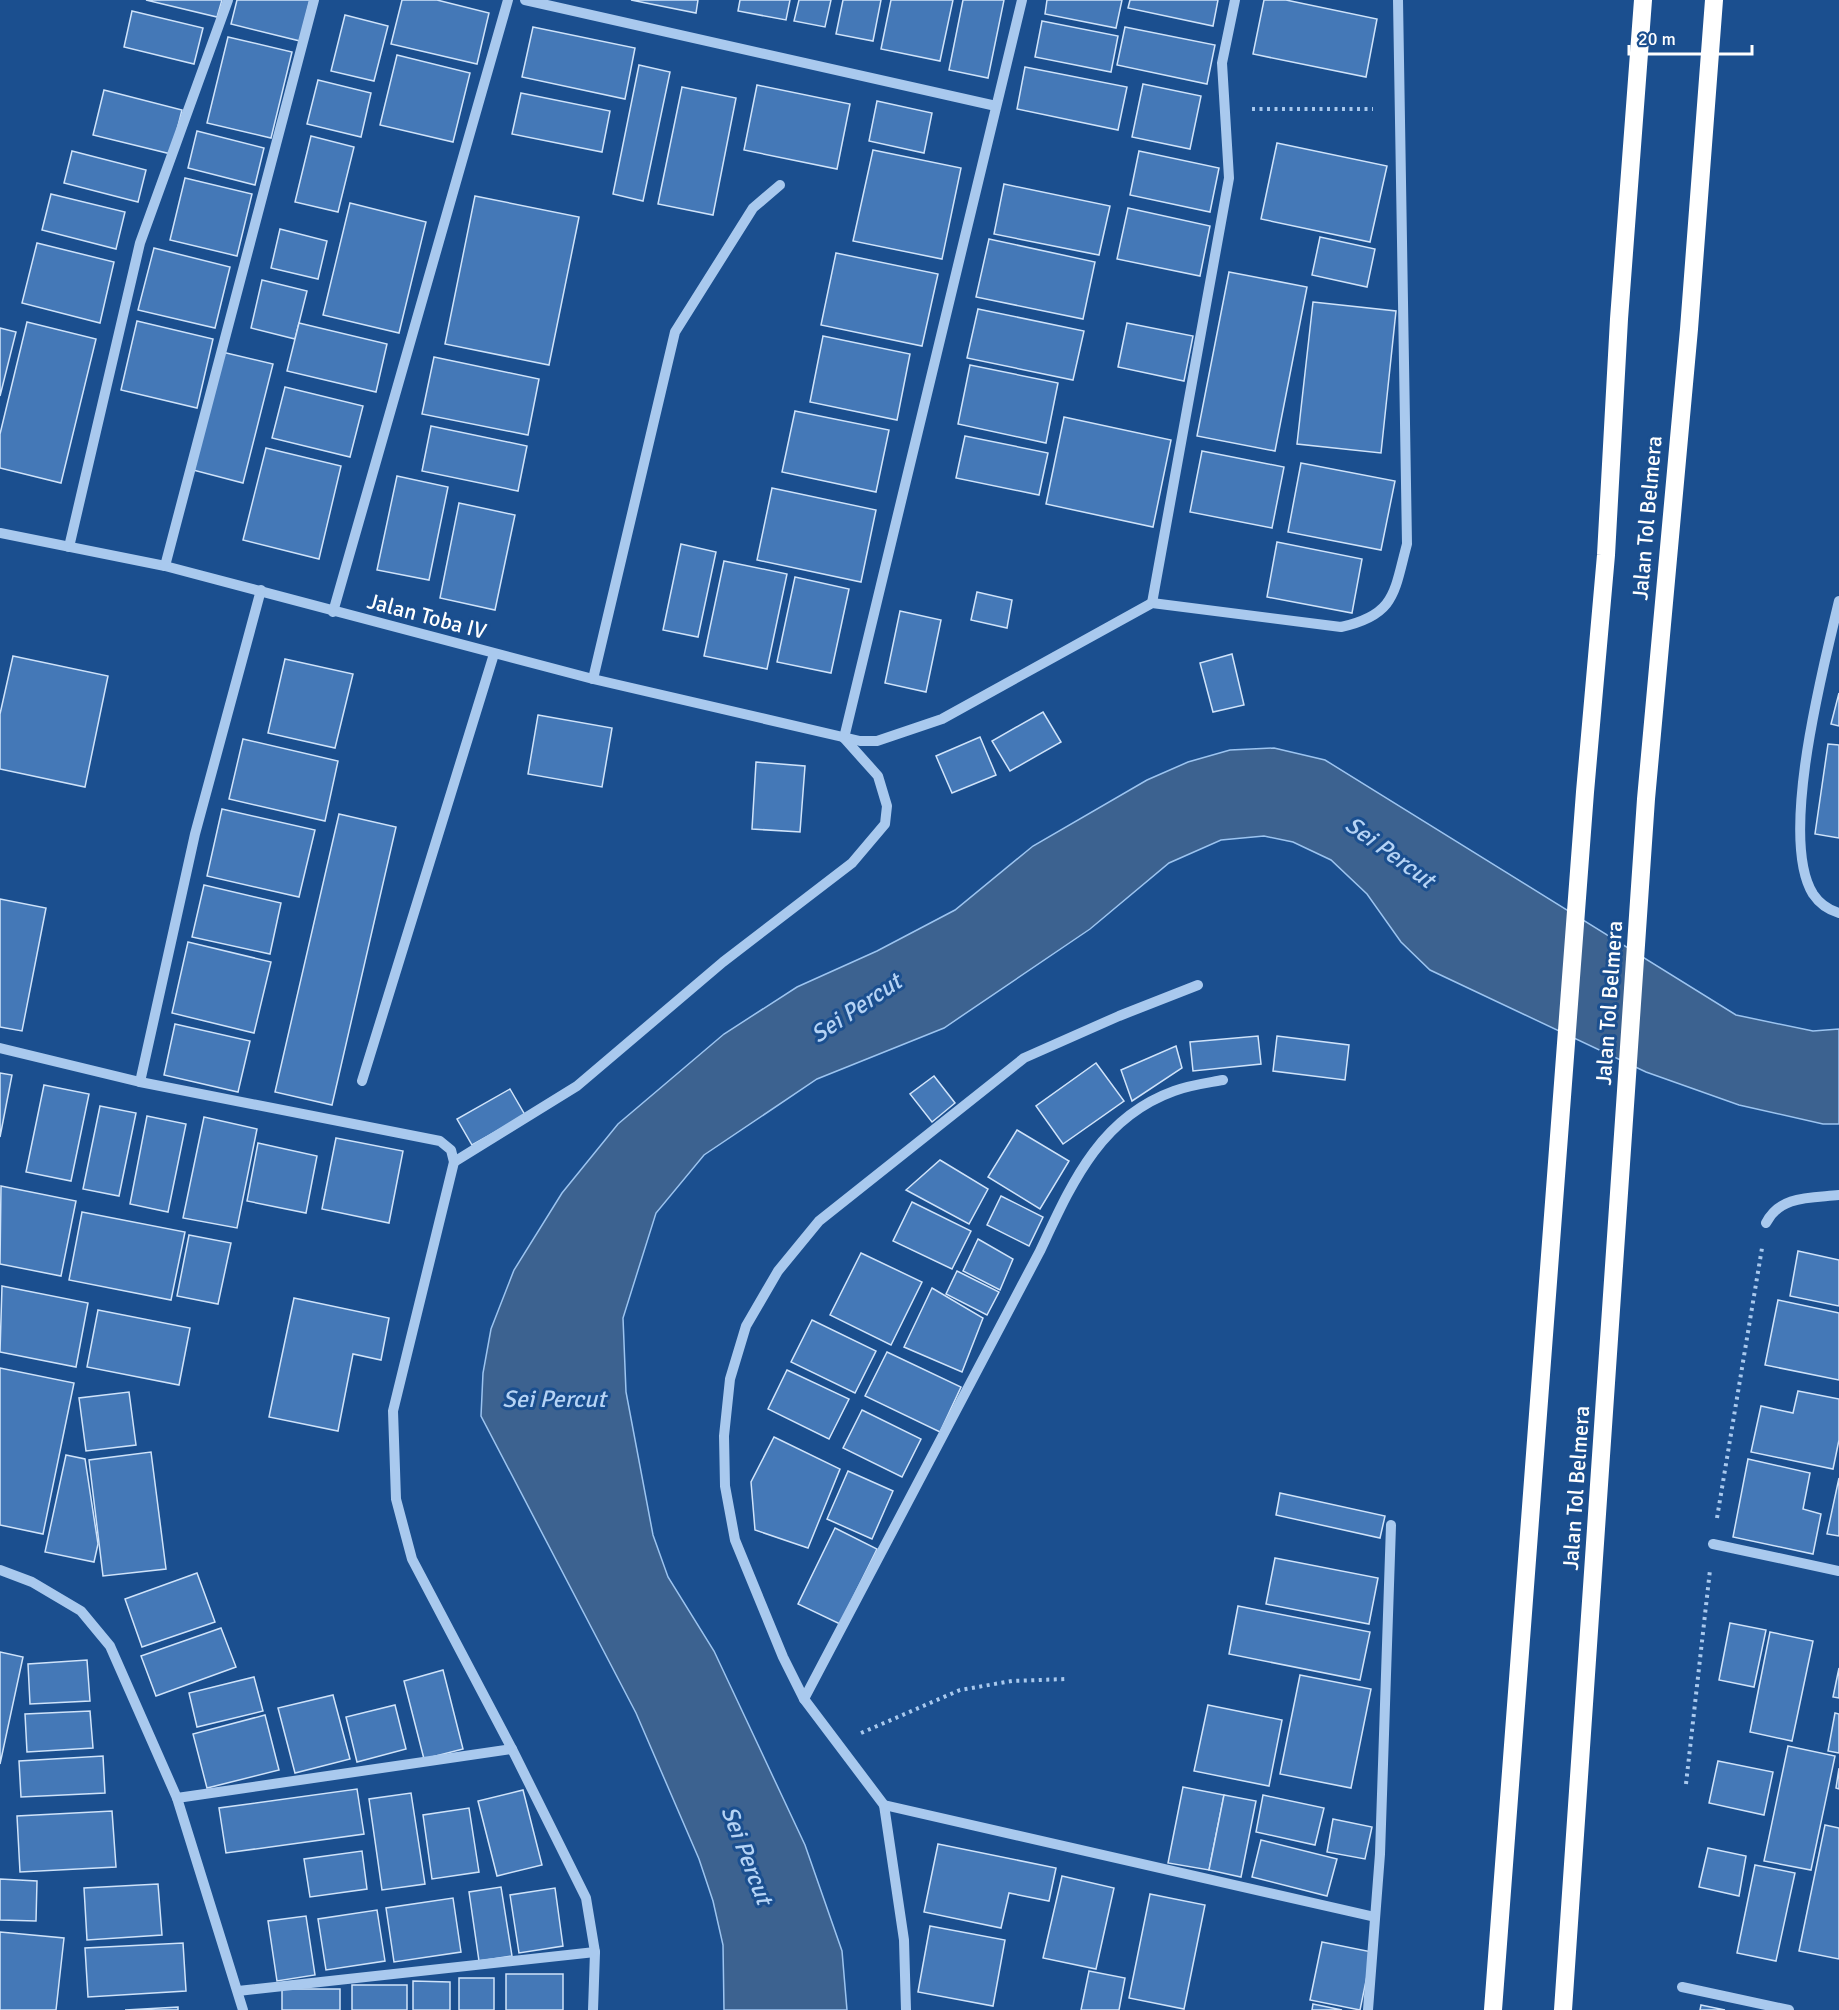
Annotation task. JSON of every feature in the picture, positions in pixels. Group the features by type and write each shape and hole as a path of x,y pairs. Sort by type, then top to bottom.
{"highway":[{"name":"Jalan Tol Belmera","path":"1493,2010 1585,792 1606,555 1619,319 1643,0"},
{"name":"Jalan Tol Belmera","path":"1563,2010 1620,1211 1646,799 1689,329 1714,0"}],"street":[{"path":"69,547 140,243 228,0"},
{"path":"165,566 314,0"},
{"path":"333,612 508,0"},
{"path":"525,0 996,106"},
{"path":"453,1162 577,1086 723,962 852,863 885,824 887,806 878,776 844,738 1022,0"},
{"path":"1235,0 1222,63 1229,178 1152,603 1341,627 1365,622 1380,612 1392,597 1407,544 1398,0"},
{"path":"593,679 675,333 753,208 780,185"},
{"name":"Jalan Toba IV","path":"0,533 165,566 593,679 844,738 877,741 942,718 1152,603"},
{"path":"140,1082 195,834 261,590"},
{"path":"1839,601 1812,718 1799,834 1808,879 1814,894 1823,904 1839,913"},
{"path":"362,1081 494,654"},
{"path":"906,2010 904,1940 884,1805 804,1699 783,1657 735,1540 725,1486 724,1436 730,1379 746,1326 778,1271 819,1221 1024,1058 1119,1016 1198,985"},
{"path":"0,1048 140,1082 440,1141 451,1150 453,1162 393,1411 396,1499 412,1559 512,1749 586,1898 595,1952 593,2010"},
{"path":"804,1699 1040,1251 1086,1159 1137,1111 1174,1091 1223,1080"},
{"path":"1766,1223 1772,1211 1793,1200 1839,1195"},
{"path":"1368,2010 1375,1917 1390,1525"},
{"path":"1713,1544 1839,1571"},
{"path":"0,1570 32,1582 81,1611 110,1646 177,1798 243,2010"},
{"path":"177,1798 512,1749"},
{"path":"884,1805 1375,1917"},
{"path":"238,1991 595,1952"},
{"path":"1682,1987 1789,2010"}],"path":[{"path":"1224,109 1400,108"},
{"path":"1686,1784 1713,1544 1766,1223"},
{"path":"835,1743 889,1723 924,1704 960,1690 1012,1681 1065,1679"}],"water":[{"name":"Sei Percut","path":"1274,748 1325,760 1736,1015 1813,1031 1839,1029 1839,1124 1823,1124 1739,1105 1646,1072 1430,970 1401,942 1367,894 1331,860 1293,842 1264,836 1221,840 1169,863 1090,929 944,1028 817,1079 704,1155 656,1213 623,1318 626,1392 653,1535 668,1577 714,1651 805,1845 842,1951 847,2010 724,2010 723,1945 713,1901 699,1859 636,1713 481,1416 483,1373 491,1329 514,1270 562,1193 618,1124 724,1034 797,987 877,951 955,910 1033,846 1147,780 1188,762 1230,750"}],"building":[{"path":"146,0 222,0 217,17"},
{"path":"237,0 310,0 300,41 231,24"},
{"path":"402,0 437,0 489,13 477,64 391,44"},
{"path":"631,0 698,0 696,13"},
{"path":"740,0 790,0 786,20 738,11"},
{"path":"799,0 831,0 825,27 794,21"},
{"path":"843,0 881,0 873,41 836,34"},
{"path":"891,0 953,0 940,61 881,49"},
{"path":"963,0 1004,0 988,78 949,70"},
{"path":"1047,0 1122,0 1116,28 1045,14"},
{"path":"1130,0 1218,0 1213,26 1128,8"},
{"path":"1264,0 1286,0 1377,19 1366,77 1253,54"},
{"path":"132,11 203,28 194,64 124,47"},
{"path":"345,15 388,26 374,81 331,71"},
{"path":"1042,21 1118,36 1111,72 1035,57"},
{"path":"533,27 635,48 625,99 522,77"},
{"path":"1125,27 1215,45 1207,84 1117,65"},
{"path":"228,37 292,52 271,138 207,123"},
{"path":"397,55 470,73 453,142 380,125"},
{"path":"639,65 670,72 643,201 613,194"},
{"path":"1025,67 1127,87 1118,130 1017,109"},
{"path":"318,80 371,93 361,137 307,124"},
{"path":"1143,84 1201,96 1190,149 1132,137"},
{"path":"757,85 850,104 837,169 744,150"},
{"path":"682,87 736,98 713,215 658,204"},
{"path":"104,90 182,110 171,154 93,135"},
{"path":"521,93 610,111 602,152 512,134"},
{"path":"877,101 932,113 924,153 869,141"},
{"path":"197,131 264,148 255,185 188,168"},
{"path":"311,136 354,147 338,212 295,202"},
{"path":"1277,143 1387,166 1370,242 1261,219"},
{"path":"873,150 961,168 942,259 853,241"},
{"path":"72,151 146,170 138,202 64,183"},
{"path":"1139,151 1219,168 1210,212 1130,195"},
{"path":"185,178 252,194 237,256 170,240"},
{"path":"1004,184 1110,206 1099,255 994,234"},
{"path":"51,194 125,212 116,249 42,230"},
{"path":"475,196 579,217 549,365 445,344"},
{"path":"350,203 426,222 399,333 323,315"},
{"path":"1128,208 1210,226 1200,276 1117,259"},
{"path":"280,229 327,241 318,279 271,268"},
{"path":"1320,237 1375,249 1367,287 1312,275"},
{"path":"989,239 1095,262 1083,319 976,297"},
{"path":"37,243 114,262 100,323 22,303"},
{"path":"154,248 230,267 215,328 138,310"},
{"path":"836,253 938,274 922,346 821,325"},
{"path":"1229,272 1307,287 1275,451 1197,436"},
{"path":"262,280 307,291 295,339 251,328"},
{"path":"1313,302 1396,311 1381,453 1297,444"},
{"path":"978,309 1084,331 1073,380 967,358"},
{"path":"137,321 213,339 197,408 121,390"},
{"path":"27,322 96,339 61,483 0,468 0,434"},
{"path":"299,323 387,344 376,392 287,371"},
{"path":"1127,323 1193,336 1184,381 1118,367"},
{"path":"0,328 16,332 0,396"},
{"path":"823,336 910,354 897,420 810,402"},
{"path":"222,352 273,364 243,483 193,470"},
{"path":"434,357 539,379 528,435 422,414"},
{"path":"970,365 1058,383 1046,443 958,424"},
{"path":"285,387 363,406 350,457 272,438"},
{"path":"795,411 889,430 876,492 782,472"},
{"path":"1064,417 1171,440 1153,527 1046,504"},
{"path":"431,426 527,446 518,491 422,471"},
{"path":"965,436 1048,453 1039,495 956,478"},
{"path":"266,448 341,466 319,559 243,540"},
{"path":"1202,451 1284,467 1272,528 1190,512"},
{"path":"1301,463 1395,481 1381,550 1288,532"},
{"path":"397,476 448,487 429,580 377,570"},
{"path":"772,488 876,510 861,582 757,560"},
{"path":"459,503 515,515 495,610 440,598"},
{"path":"1277,542 1362,559 1352,613 1267,597"},
{"path":"681,544 716,552 698,637 663,630"},
{"path":"724,561 787,574 767,669 704,656"},
{"path":"795,577 849,589 831,673 777,662"},
{"path":"977,592 1012,600 1007,628 971,620"},
{"path":"900,611 941,620 926,692 885,683"},
{"path":"1232,654 1244,705 1213,712 1200,663"},
{"path":"13,656 108,676 85,787 0,769 0,714"},
{"path":"285,659 353,674 335,748 268,733"},
{"path":"1839,693 1839,726 1831,724"},
{"path":"1043,712 1061,742 1010,771 992,741"},
{"path":"538,715 612,728 602,787 528,774"},
{"path":"980,737 996,775 952,793 936,756"},
{"path":"243,739 338,761 325,821 229,799"},
{"path":"1828,744 1839,745 1839,838 1815,834"},
{"path":"756,762 805,766 800,832 752,829"},
{"path":"222,809 315,830 299,897 207,876"},
{"path":"339,814 396,827 332,1105 275,1092"},
{"path":"204,885 281,903 270,954 192,937"},
{"path":"0,899 46,908 22,1031 0,1027"},
{"path":"188,942 271,962 254,1033 172,1013"},
{"path":"175,1024 250,1041 238,1092 164,1075"},
{"path":"1258,1036 1261,1064 1193,1071 1190,1042"},
{"path":"1277,1036 1349,1045 1345,1080 1273,1071"},
{"path":"1176,1046 1182,1068 1132,1101 1121,1070"},
{"path":"1096,1063 1124,1101 1063,1144 1036,1106"},
{"path":"0,1073 12,1075 0,1137"},
{"path":"934,1076 955,1103 932,1122 910,1094"},
{"path":"44,1085 89,1094 71,1181 26,1172"},
{"path":"510,1089 525,1115 472,1145 457,1119"},
{"path":"100,1106 136,1113 119,1196 83,1189"},
{"path":"147,1116 186,1124 168,1212 130,1204"},
{"path":"204,1117 257,1129 237,1228 183,1218"},
{"path":"1017,1130 1069,1161 1040,1209 988,1177"},
{"path":"336,1138 403,1151 389,1223 322,1209"},
{"path":"258,1143 317,1156 306,1213 247,1201"},
{"path":"940,1160 988,1189 969,1224 906,1190"},
{"path":"1,1186 76,1201 61,1276 0,1264"},
{"path":"1001,1196 1043,1217 1029,1246 987,1225"},
{"path":"912,1202 971,1231 952,1269 893,1241"},
{"path":"82,1212 185,1232 171,1300 69,1280"},
{"path":"189,1235 231,1243 218,1304 177,1296"},
{"path":"978,1239 1013,1259 1000,1290 963,1271"},
{"path":"1798,1251 1839,1260 1839,1306 1790,1296"},
{"path":"861,1253 922,1282 891,1345 830,1315"},
{"path":"957,1271 999,1292 987,1315 946,1294"},
{"path":"2,1286 88,1303 76,1367 0,1352"},
{"path":"932,1288 983,1318 962,1372 904,1347"},
{"path":"294,1298 389,1318 381,1360 353,1354 338,1431 269,1417"},
{"path":"1778,1300 1839,1313 1839,1380 1765,1365"},
{"path":"98,1310 190,1328 179,1385 87,1367"},
{"path":"812,1320 876,1351 855,1393 791,1362"},
{"path":"887,1352 961,1387 940,1432 865,1396"},
{"path":"0,1368 74,1383 43,1534 0,1525"},
{"path":"787,1370 849,1399 829,1439 768,1409"},
{"path":"1798,1391 1839,1399 1839,1440 1833,1469 1751,1452 1761,1406 1793,1413"},
{"path":"129,1392 136,1445 86,1451 79,1398"},
{"path":"862,1410 921,1439 902,1477 843,1448"},
{"path":"774,1437 840,1469 808,1548 755,1530 751,1482"},
{"path":"151,1452 166,1569 103,1576 89,1460"},
{"path":"66,1455 85,1459 98,1544 94,1562 45,1552"},
{"path":"1748,1459 1810,1473 1803,1509 1821,1514 1813,1554 1733,1537"},
{"path":"848,1471 893,1491 872,1539 827,1519"},
{"path":"1839,1478 1839,1536 1827,1534"},
{"path":"1280,1493 1385,1516 1380,1538 1276,1515"},
{"path":"835,1528 877,1549 840,1624 798,1604"},
{"path":"1275,1558 1378,1578 1369,1624 1266,1604"},
{"path":"197,1573 215,1622 142,1647 125,1599"},
{"path":"1238,1606 1370,1632 1360,1680 1229,1654"},
{"path":"1730,1623 1766,1630 1754,1687 1719,1680"},
{"path":"221,1628 236,1667 156,1696 141,1656"},
{"path":"1770,1632 1813,1641 1792,1741 1750,1732"},
{"path":"0,1652 23,1657 0,1764"},
{"path":"87,1660 90,1701 30,1704 28,1664"},
{"path":"1839,1668 1839,1698 1833,1697"},
{"path":"443,1670 463,1749 424,1759 404,1681"},
{"path":"1300,1675 1371,1689 1351,1788 1280,1774"},
{"path":"254,1677 263,1711 197,1727 189,1693"},
{"path":"333,1695 350,1759 295,1773 278,1708"},
{"path":"395,1705 406,1749 357,1762 346,1717"},
{"path":"1208,1705 1282,1720 1269,1786 1194,1771"},
{"path":"90,1711 93,1748 27,1752 25,1714"},
{"path":"1835,1713 1839,1714 1839,1753 1828,1751"},
{"path":"265,1715 279,1770 207,1788 193,1734"},
{"path":"1788,1746 1835,1756 1811,1870 1764,1861"},
{"path":"103,1756 105,1793 21,1797 19,1761"},
{"path":"1718,1761 1773,1772 1764,1815 1709,1803"},
{"path":"1839,1768 1839,1789 1836,1788"},
{"path":"1183,1787 1224,1795 1209,1870 1168,1863"},
{"path":"357,1789 364,1834 226,1853 219,1808"},
{"path":"523,1790 542,1865 497,1876 478,1801"},
{"path":"411,1793 425,1884 382,1890 369,1799"},
{"path":"1224,1795 1256,1801 1241,1877 1209,1870"},
{"path":"1263,1795 1324,1808 1315,1845 1256,1832"},
{"path":"469,1808 479,1872 432,1879 423,1815"},
{"path":"112,1811 116,1867 20,1872 17,1816"},
{"path":"1333,1819 1372,1827 1365,1859 1327,1852"},
{"path":"1825,1825 1839,1828 1839,1959 1799,1951"},
{"path":"1261,1840 1337,1859 1327,1896 1252,1877"},
{"path":"938,1844 1056,1868 1049,1901 1009,1893 1001,1928 924,1912"},
{"path":"1708,1848 1746,1856 1739,1896 1699,1887"},
{"path":"362,1851 367,1889 310,1897 304,1859"},
{"path":"1755,1865 1795,1873 1776,1961 1737,1953"},
{"path":"1062,1876 1114,1888 1096,1969 1043,1958"},
{"path":"0,1879 37,1881 36,1921 0,1920"},
{"path":"158,1884 162,1935 87,1940 84,1888"},
{"path":"501,1887 512,1956 479,1961 469,1892"},
{"path":"555,1888 563,1946 519,1953 510,1895"},
{"path":"1150,1894 1205,1905 1184,2009 1129,1998"},
{"path":"453,1898 461,1952 394,1962 386,1908"},
{"path":"377,1910 385,1961 326,1970 318,1919"},
{"path":"306,1916 315,1975 277,1981 268,1921"},
{"path":"930,1926 1005,1940 993,2006 918,1992"},
{"path":"0,1932 64,1938 56,2010 0,2010"},
{"path":"1322,1942 1372,1952 1360,2010 1310,2000"},
{"path":"183,1943 186,1991 88,1997 85,1948"},
{"path":"1089,1971 1125,1978 1119,2010 1081,2010"},
{"path":"506,1974 563,1974 563,2010 506,2010"},
{"path":"459,1978 494,1978 494,2010 459,2010"},
{"path":"413,1981 450,1982 450,2010 413,2010"},
{"path":"352,1985 407,1985 407,2010 352,2010"},
{"path":"282,1989 340,1989 340,2010 282,2010"},
{"path":"1313,2004 1342,2010 1312,2010"},
{"path":"1701,2005 1725,2010 1700,2010"},
{"path":"178,2007 178,2010 125,2010"}]}
